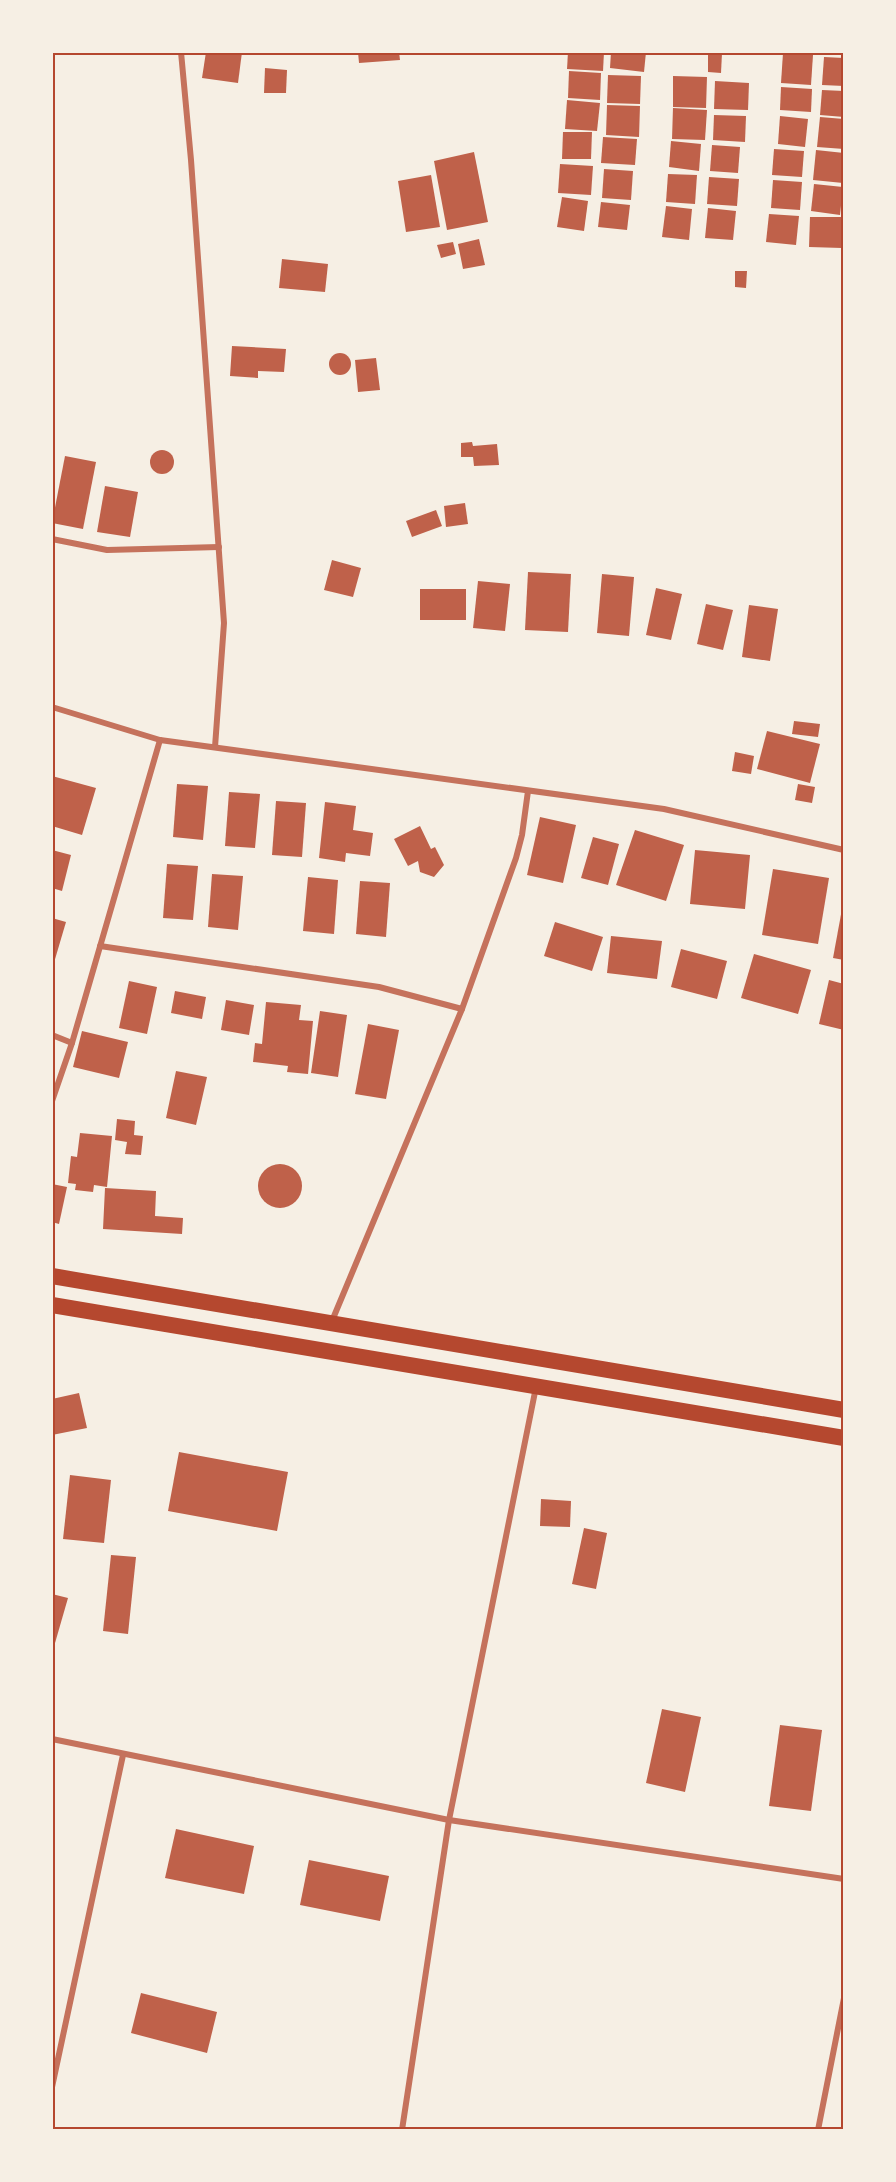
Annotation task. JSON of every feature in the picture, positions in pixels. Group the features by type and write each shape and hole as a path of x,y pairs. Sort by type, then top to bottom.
{"highway":[{"path":"52,1276 843,1410"},
{"path":"52,1305 843,1438"}],"street":[{"path":"181,52 192,172 224,623 215,747"},
{"path":"52,539 107,550 219,546"},
{"path":"52,707 160,740 675,811 843,850"},
{"path":"52,1101 72,1043 160,740"},
{"path":"331,1324 462,1009 516,858 522,835 528,791"},
{"path":"100,946 379,987 462,1009"},
{"path":"52,1035 72,1043"},
{"path":"402,2130 449,1820 536,1386"},
{"path":"52,1739 449,1820 843,1879"},
{"path":"52,2087 123,1755"},
{"path":"818,2130 843,1998"}],"building":[{"path":"206,52 242,52 238,83 202,78"},
{"path":"358,52 399,52 400,60 359,63"},
{"path":"568,52 604,52 603,71 567,69"},
{"path":"611,52 646,52 644,72 610,68"},
{"path":"708,53 722,53 721,73 708,72"},
{"path":"783,53 813,55 811,85 781,83"},
{"path":"824,57 844,58 844,86 822,85"},
{"path":"265,68 287,70 286,93 264,93"},
{"path":"569,71 601,73 600,100 568,98"},
{"path":"608,75 641,76 640,104 607,103"},
{"path":"673,76 707,77 706,108 673,107"},
{"path":"715,81 749,83 748,110 714,109"},
{"path":"781,87 812,89 811,112 780,110"},
{"path":"822,90 844,91 844,117 820,115"},
{"path":"567,100 600,103 597,131 565,129"},
{"path":"607,105 640,106 639,137 606,135"},
{"path":"673,108 707,110 705,140 672,139"},
{"path":"714,115 746,116 745,142 713,140"},
{"path":"780,116 808,119 805,147 778,144"},
{"path":"820,117 844,119 844,149 817,147"},
{"path":"563,132 592,132 591,159 562,159"},
{"path":"603,137 637,139 635,165 601,163"},
{"path":"671,141 701,144 699,171 669,167"},
{"path":"712,145 740,147 738,173 710,171"},
{"path":"774,149 804,151 802,177 772,175"},
{"path":"816,150 844,153 843,183 813,180"},
{"path":"474,152 488,222 447,230 434,161"},
{"path":"560,164 593,166 591,195 558,193"},
{"path":"604,169 633,171 631,200 602,198"},
{"path":"668,174 697,175 695,204 666,202"},
{"path":"431,175 440,227 406,232 398,181"},
{"path":"709,177 739,179 737,206 707,204"},
{"path":"773,180 802,182 800,210 771,208"},
{"path":"814,184 843,187 840,215 811,211"},
{"path":"562,197 588,201 584,231 557,227"},
{"path":"601,202 630,205 627,230 598,227"},
{"path":"666,206 692,209 689,240 662,237"},
{"path":"708,208 736,211 733,240 705,238"},
{"path":"769,214 799,216 796,245 766,242"},
{"path":"810,217 843,217 842,248 809,247"},
{"path":"479,239 485,265 463,269 458,244"},
{"path":"453,242 456,254 441,258 437,245"},
{"path":"282,259 328,264 325,292 279,288"},
{"path":"735,271 747,271 746,288 735,287"},
{"path":"232,346 286,349 284,372 258,371 258,378 230,376"},
{"path":"340,353 348,356 351,364 348,372 340,375 332,372 329,364 332,356"},
{"path":"376,358 380,390 358,392 355,360"},
{"path":"472,442 473,446 497,444 499,465 474,466 473,457 461,457 461,443"},
{"path":"162,450 167,451 173,457 173,467 167,473 162,474 157,473 151,467 150,462 151,457 157,451"},
{"path":"65,456 96,462 83,529 52,523"},
{"path":"105,486 138,492 130,537 97,532"},
{"path":"465,503 468,524 446,527 444,506"},
{"path":"436,510 442,526 412,537 406,521"},
{"path":"332,560 361,568 353,597 324,590"},
{"path":"528,572 571,574 568,632 525,630"},
{"path":"602,574 634,577 629,636 597,633"},
{"path":"478,581 510,584 505,631 473,628"},
{"path":"656,588 682,594 671,640 646,635"},
{"path":"420,589 466,589 466,620 420,620"},
{"path":"706,604 733,610 723,650 697,644"},
{"path":"749,605 778,609 770,661 742,657"},
{"path":"794,721 820,724 818,737 792,734"},
{"path":"767,731 820,744 810,783 757,769"},
{"path":"735,752 754,756 751,774 732,771"},
{"path":"52,776 96,788 82,835 52,826"},
{"path":"177,784 208,786 203,840 173,837"},
{"path":"798,784 815,787 812,803 795,800"},
{"path":"229,792 260,794 255,848 225,846"},
{"path":"276,801 306,803 302,857 272,855"},
{"path":"325,802 356,806 353,830 373,833 370,856 346,853 345,862 319,858"},
{"path":"540,817 576,825 563,883 527,875"},
{"path":"420,826 431,849 435,847 444,865 434,877 420,872 418,861 408,866 394,839"},
{"path":"635,830 684,845 666,901 616,885"},
{"path":"593,837 619,844 608,885 581,878"},
{"path":"52,850 71,855 62,891 52,888"},
{"path":"695,850 750,855 745,909 690,904"},
{"path":"167,864 198,866 193,920 163,918"},
{"path":"773,869 829,878 818,944 762,935"},
{"path":"212,874 243,876 238,930 208,927"},
{"path":"308,877 338,880 334,934 303,931"},
{"path":"360,881 390,883 386,937 356,934"},
{"path":"842,909 844,909 844,960 833,958"},
{"path":"52,918 66,922 53,966 52,966"},
{"path":"555,922 603,937 592,971 544,956"},
{"path":"611,936 662,941 657,979 607,973"},
{"path":"681,949 727,961 717,999 671,987"},
{"path":"754,954 811,970 798,1014 741,998"},
{"path":"829,980 844,984 844,1030 819,1024"},
{"path":"129,981 157,987 147,1034 119,1028"},
{"path":"175,991 206,997 202,1019 171,1013"},
{"path":"226,1000 254,1005 249,1035 221,1030"},
{"path":"266,1002 301,1005 299,1020 313,1021 308,1074 287,1072 288,1066 253,1062 255,1043 262,1044"},
{"path":"320,1011 347,1015 338,1077 311,1073"},
{"path":"368,1024 399,1030 386,1099 355,1094"},
{"path":"82,1031 128,1042 119,1078 73,1067"},
{"path":"176,1071 207,1077 196,1125 166,1118"},
{"path":"117,1119 135,1121 134,1135 143,1136 141,1155 125,1154 127,1142 115,1140"},
{"path":"80,1133 112,1136 107,1187 94,1185 93,1192 75,1190 76,1184 68,1183 71,1156 77,1157"},
{"path":"280,1164 296,1170 302,1186 296,1202 280,1208 264,1202 258,1186 264,1170"},
{"path":"52,1184 67,1187 59,1224 52,1222"},
{"path":"105,1188 156,1191 155,1216 183,1218 182,1234 103,1229"},
{"path":"79,1393 87,1428 52,1435 52,1399"},
{"path":"179,1452 288,1472 277,1531 168,1511"},
{"path":"70,1475 111,1480 104,1543 63,1539"},
{"path":"541,1499 571,1501 570,1527 540,1526"},
{"path":"584,1528 607,1533 596,1589 572,1584"},
{"path":"111,1555 136,1557 128,1634 103,1631"},
{"path":"52,1594 68,1598 53,1650 52,1650"},
{"path":"662,1709 701,1717 685,1792 646,1783"},
{"path":"780,1725 822,1730 811,1811 769,1806"},
{"path":"176,1829 254,1846 244,1894 165,1878"},
{"path":"309,1860 389,1876 380,1921 300,1905"},
{"path":"141,1993 217,2012 207,2053 131,2033"}]}
